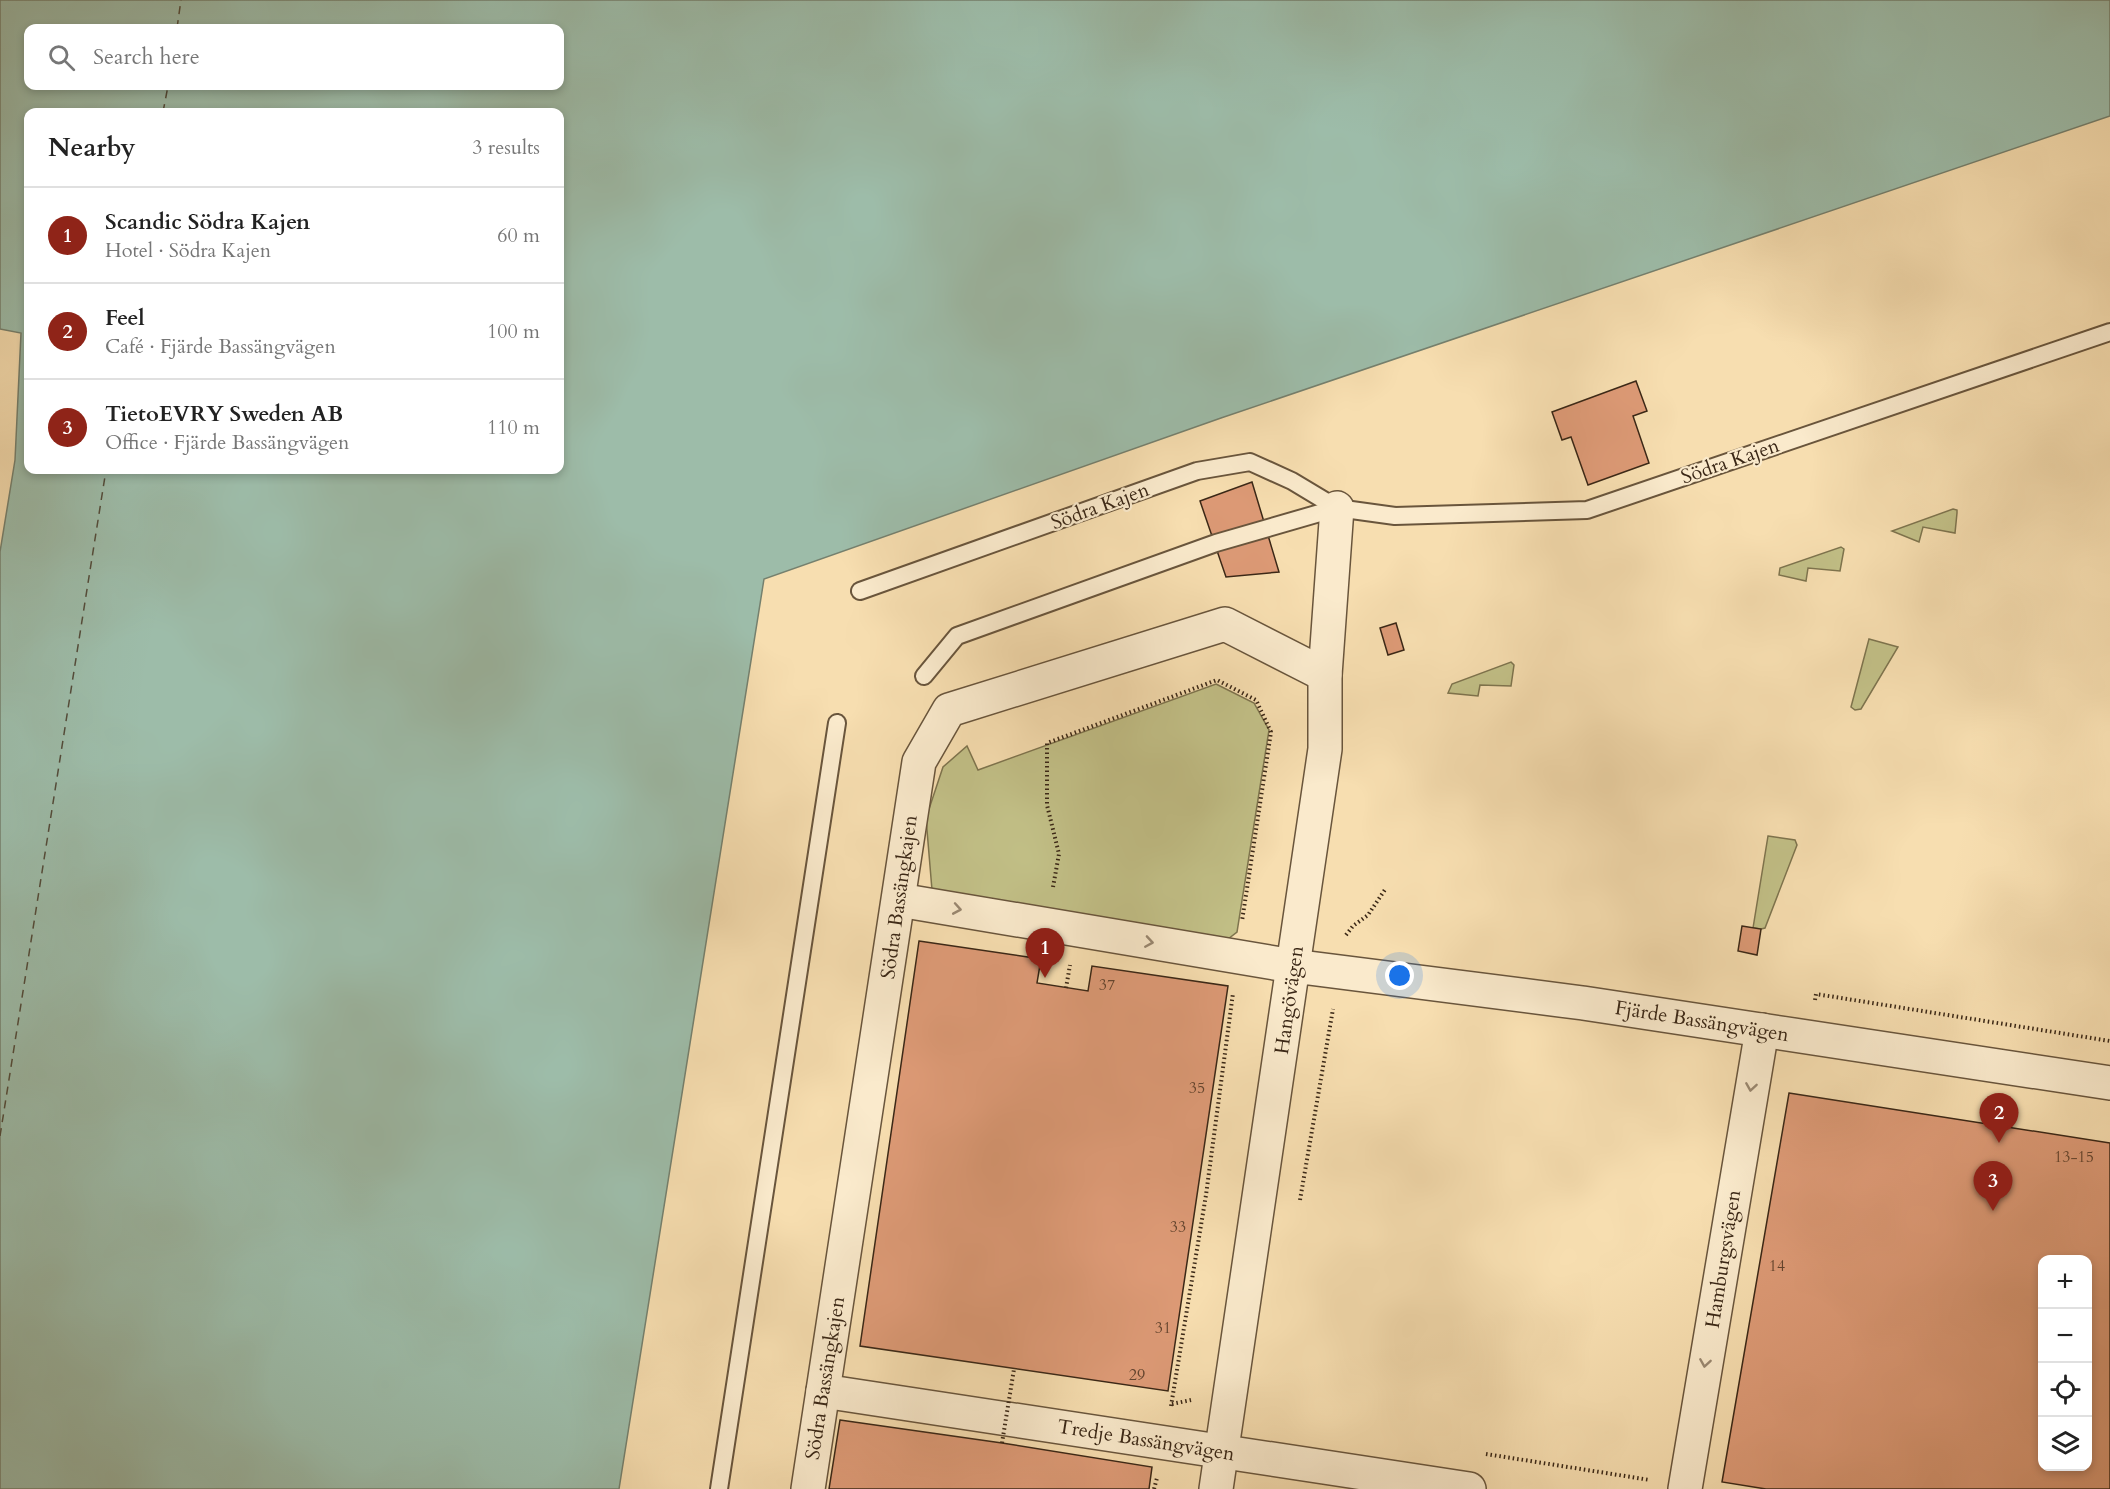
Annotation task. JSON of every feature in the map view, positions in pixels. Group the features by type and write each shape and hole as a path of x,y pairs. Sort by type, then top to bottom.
{"street":[{"name":"Hangövägen","path":"1216,1489 1325,749 1325,675 1337,508"},
{"name":"Södra Bassängkajen","path":"808,1489 919,762 949,711 1225,624 1325,675"},
{"path":"899,900 1046,925 1235,972 1293,966"},
{"name":"Fjärde Bassängvägen","path":"1293,966 1583,1003 2110,1083"},
{"name":"Hamburgsvägen","path":"1685,1489 1762,1030"},
{"name":"Tredje Bassängvägen","path":"823,1391 1469,1489"}],"lane":[{"name":"Södra Kajen","path":"860,591 1197,471 1250,462 1292,481 1337,508 1395,516 1587,510 2110,332"},
{"name":"Södra Kajen","path":"924,676 957,636 1216,543 1337,508"},
{"path":"719,1489 837,723"}],"path":[{"path":"1046,925 1059,854 1047,805 1047,742 1217,680 1256,700 1272,732 1235,972 1206,1195 1166,1444 1154,1489"},
{"path":"1298,1206 1342,942 1353,926 1368,915 1386,888"},
{"path":"1066,988 1072,953"},
{"path":"1002,1443 1014,1369"}],"shaded area":[{"path":"0,0 2110,0 2110,116 1221,418 764,579 619,1489 0,1489 0,552 15,460 21,333 0,329"},
{"path":"1953,509 1957,510 1955,533 1923,527 1919,542 1892,531"},
{"path":"1841,547 1844,549 1840,571 1808,568 1806,581 1779,575 1780,568"},
{"path":"1869,639 1898,647 1861,709 1855,710 1851,707"},
{"path":"1511,662 1514,665 1511,686 1480,685 1478,696 1448,693 1452,684"},
{"path":"1216,684 1254,703 1269,730 1237,932 1228,939 932,890 926,818 943,767 967,746 978,770"},
{"path":"1768,836 1795,840 1797,845 1765,928 1761,929 1753,928"}],"building":[{"path":"1636,381 1647,411 1633,416 1649,463 1588,485 1571,437 1562,440 1552,412"},
{"path":"1252,482 1279,572 1226,577 1200,501"},
{"path":"1396,623 1404,650 1388,655 1380,628"},
{"path":"1742,926 1761,929 1757,955 1738,951"},
{"path":"919,941 1041,959 1037,983 1088,991 1092,966 1228,986 1168,1391 860,1346"},
{"path":"1789,1093 2110,1143 2110,1489 1766,1489 1722,1482"},
{"path":"840,1420 1152,1467 1149,1489 829,1489"}],"ferry route":[{"path":"178,24 181,0"},
{"path":"164,108 167,90"},
{"path":"0,1136 105,474"}],"place":[{"name":"Scandic Södra Kajen","path":"1045,978"},
{"name":"Feel","path":"1999,1143"},
{"name":"TietoEVRY Sweden AB","path":"1993,1211"}]}
